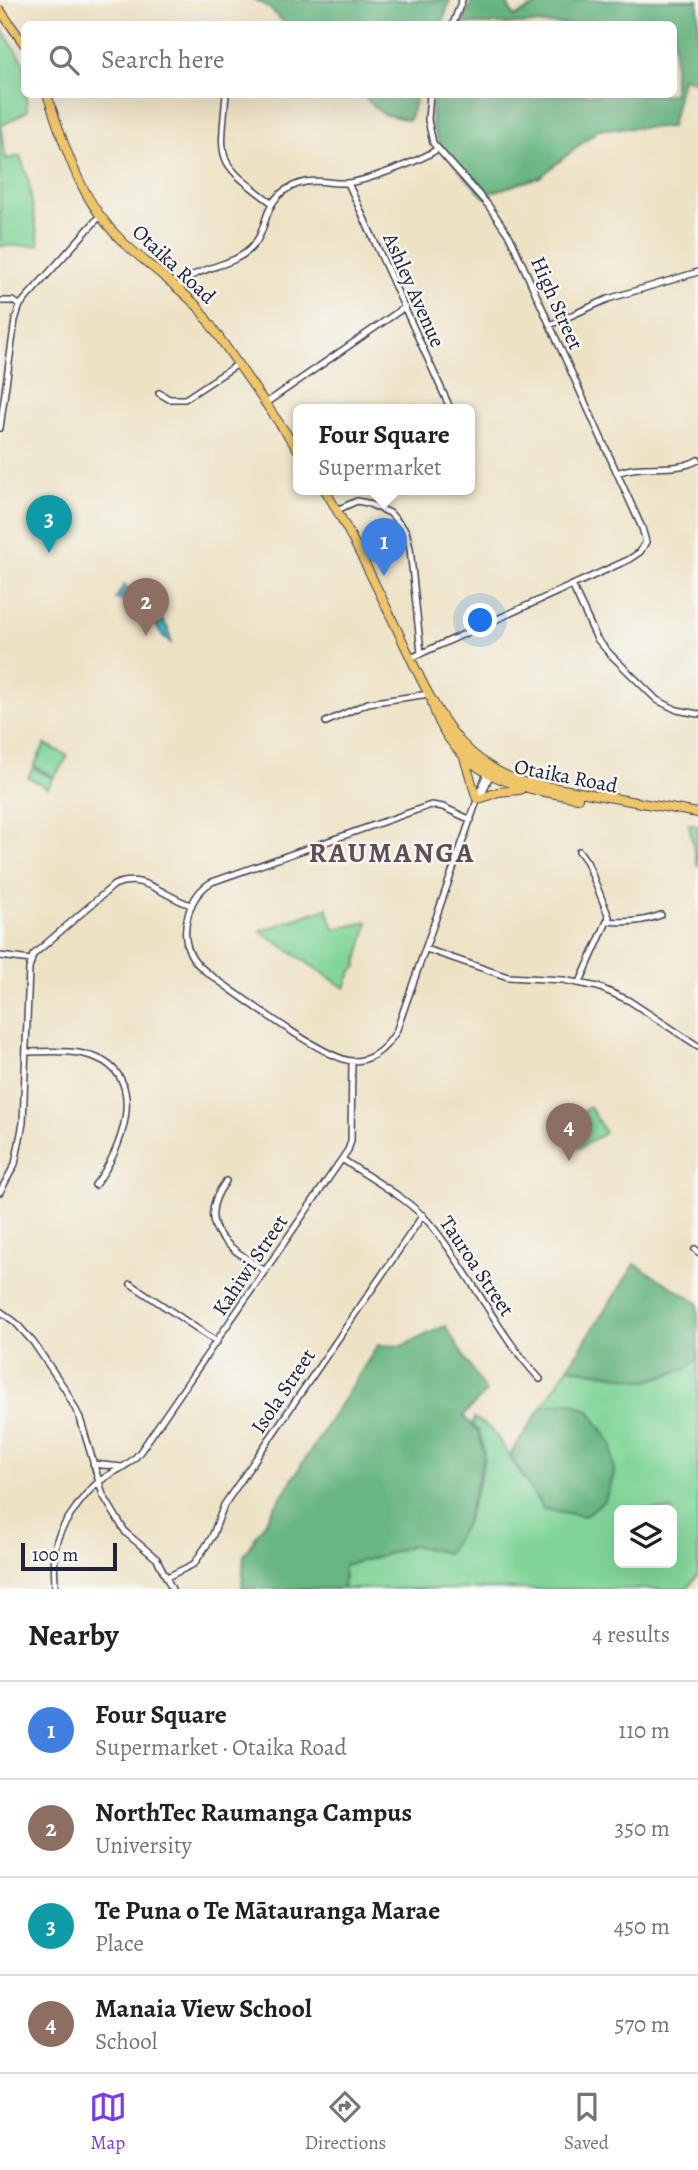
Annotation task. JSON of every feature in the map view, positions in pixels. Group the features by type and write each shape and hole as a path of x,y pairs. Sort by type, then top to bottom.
{"highway":[{"path":"0,10 21,40"},
{"path":"0,16 10,23"},
{"name":"Otaika Road","path":"48,98 73,172 100,216 125,244 178,287 204,314 293,443"},
{"name":"Otaika Road","path":"328,495 429,694 443,728 462,753 490,772 530,790 698,818"},
{"name":"Otaika Road","path":"429,694 457,737 490,772 531,785 698,813"},
{"path":"462,753 478,801 498,792 530,790"}],"street":[{"path":"454,21 462,0"},
{"path":"226,98 222,149 225,161 238,178 272,203"},
{"name":"High Street","path":"430,98 429,129 437,149 488,205 505,228 645,538 643,549 636,555 572,585"},
{"path":"178,287 191,276 247,252 256,242 272,203 282,193 303,182 315,180 348,183 367,178 437,149"},
{"name":"Ashley Avenue","path":"348,183 448,404"},
{"path":"0,428 15,320 20,305 100,216"},
{"path":"550,325 608,299 698,272"},
{"path":"0,300 20,305"},
{"path":"266,403 405,307"},
{"path":"159,393 169,398 185,399 239,363"},
{"path":"617,473 631,468 681,466 698,460"},
{"path":"337,510 357,502 367,503 390,513 406,531 421,653"},
{"path":"411,658 572,585 597,639 610,654 657,700 677,710 698,714"},
{"path":"326,722 368,703 429,694"},
{"path":"471,820 443,807 431,805 212,882 197,894 191,905 186,943 191,956 200,967 322,1051 339,1059 352,1061 372,1057 394,1037 490,772"},
{"path":"579,851 587,862 609,912 608,921 580,982"},
{"path":"0,1192 10,1177 20,1147 31,960 36,952 122,881 143,882 191,905"},
{"path":"608,921 652,919 661,915"},
{"path":"426,949 508,977 580,982 598,987 628,1000 698,1046"},
{"path":"0,956 31,960"},
{"path":"26,1052 87,1055 97,1058 114,1069 123,1082 127,1104 122,1129 104,1173 95,1185"},
{"name":"Kahiwi Street","path":"98,1482 132,1461 140,1452 342,1159 351,1142 352,1061"},
{"name":"Tauroa Street","path":"342,1159 423,1215 520,1358 540,1379"},
{"path":"226,1181 218,1192 213,1207 215,1228 226,1245 265,1271"},
{"name":"Isola Street","path":"167,1577 189,1567 201,1553 212,1537 224,1505 423,1215"},
{"path":"131,1284 217,1342"},
{"path":"0,1311 15,1322 33,1342 65,1389 80,1418 98,1482 120,1524 158,1559 172,1589"},
{"path":"93,1464 122,1467"},
{"path":"55,1589 56,1542 86,1495 98,1482"}],"green space":[{"path":"256,0 450,0 443,21 283,21"},
{"path":"472,0 505,0 514,17 546,0 698,0 698,82 682,78 671,127 599,129 540,177 484,197 453,163 437,138 432,125 431,110 434,98 677,98 677,21 464,21"},
{"path":"0,26 21,59 21,98 26,98 27,111 1,126 6,159 20,156 28,178 39,245 0,246"},
{"path":"365,98 416,98 409,120 383,114"},
{"path":"45,744 68,756 54,777 34,766"},
{"path":"33,768 53,778 48,788 28,777"},
{"path":"689,824 698,825 698,867"},
{"path":"327,908 334,929 368,922 356,968 351,972 345,988 260,931"},
{"path":"590,1107 605,1133 579,1148 564,1122"},
{"path":"635,1264 698,1303 698,1358 686,1369 647,1381 568,1367"},
{"path":"445,1326 486,1392 463,1416 479,1432 484,1456 466,1523 447,1553 412,1545 344,1565 343,1589 242,1589 244,1555 378,1345 402,1346"},
{"path":"698,1358 698,1574 687,1589 343,1589 344,1565 406,1547 466,1523 478,1487 483,1460 483,1447 473,1426 474,1418 493,1431 543,1509 605,1500 614,1474 612,1444 589,1411 570,1402 542,1407 568,1367 647,1381 686,1369"},
{"path":"570,1402 589,1411 612,1444 614,1474 605,1500 585,1516 543,1509 510,1455 542,1407"}],"water":[{"path":"124,585 145,599 168,628 171,643 144,610 116,599"}],"place":[{"name":"Te Puna o Te Mātauranga Marae","path":"49,553"},
{"name":"Four Square","path":"384,576"},
{"name":"NorthTec Raumanga Campus","path":"146,636"},
{"name":"Manaia View School","path":"569,1161"}],"district":[{"name":"RAUMANGA","path":"392,853"}]}
